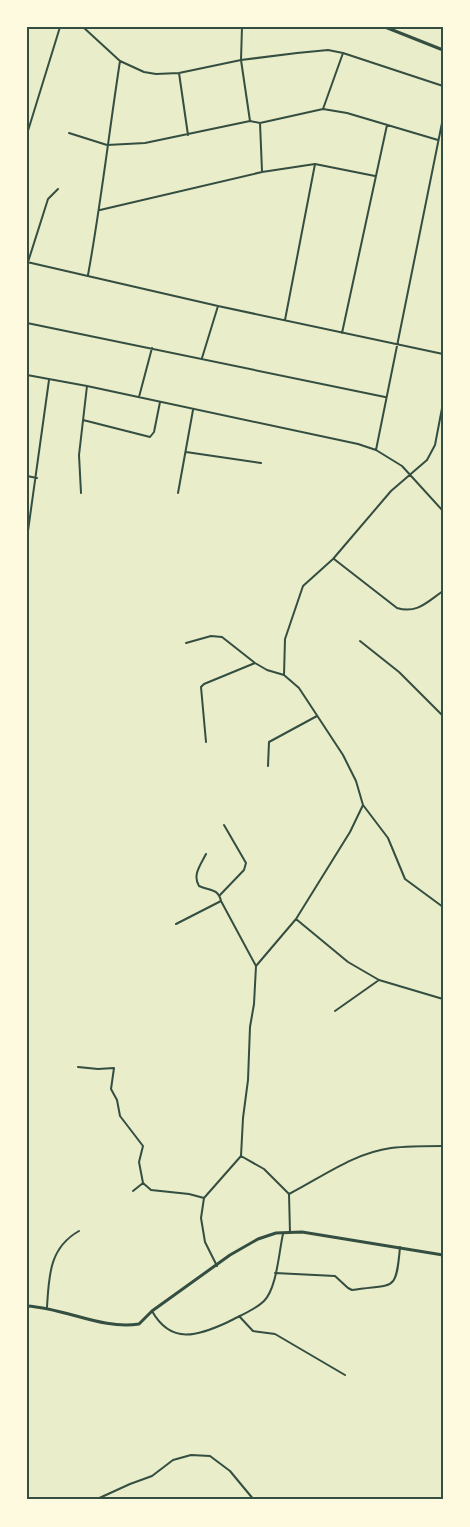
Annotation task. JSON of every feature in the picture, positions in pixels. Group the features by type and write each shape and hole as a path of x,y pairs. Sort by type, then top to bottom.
{"street":[{"path":"27,134 60,27"},
{"path":"83,27 120,61 144,72 156,74 179,73 241,60 328,50 443,86"},
{"path":"242,27 241,60 250,122"},
{"path":"385,27 443,50"},
{"path":"323,109 343,53"},
{"path":"88,275 120,61"},
{"path":"179,73 188,135"},
{"path":"69,133 107,145 146,143 250,122 260,123 323,109 347,113 438,140"},
{"path":"376,450 443,118"},
{"path":"260,123 262,172"},
{"path":"342,333 387,125"},
{"path":"99,210 262,172 315,164 375,176"},
{"path":"285,320 315,164"},
{"path":"58,189 48,199 28,262 218,306 443,354"},
{"path":"202,358 218,306"},
{"path":"27,323 385,397"},
{"path":"139,397 152,348"},
{"path":"27,375 358,444 376,450 402,466 443,511"},
{"path":"27,538 50,379"},
{"path":"81,493 79,455 87,386"},
{"path":"83,420 150,437 154,432 160,402"},
{"path":"284,675 285,639 303,586 333,559 391,490 427,460 432,453 443,403"},
{"path":"178,493 193,410"},
{"path":"185,452 261,463"},
{"path":"27,476 37,478"},
{"path":"333,559 397,608 409,611 418,608 443,591"},
{"path":"186,644 217,636 255,663 274,673 284,675 299,688 343,755 356,781 363,805 388,838 405,879 443,907"},
{"path":"360,641 399,672 443,716"},
{"path":"206,742 201,687 255,663"},
{"path":"268,766 269,742 317,716"},
{"path":"256,966 296,919 350,832 363,805"},
{"path":"220,894 244,870 246,863 224,825"},
{"path":"206,854 195,877 196,881 199,886 220,894 221,901 256,966 254,1004 249,1027 249,1080 243,1118 241,1155 204,1198 201,1218 205,1242 217,1266"},
{"path":"176,924 221,901"},
{"path":"296,919 348,962 379,980 443,999"},
{"path":"335,1011 379,980"},
{"path":"78,1067 114,1068 111,1089 117,1100 120,1116 143,1146 139,1162 143,1183 151,1190 204,1198"},
{"path":"289,1194 344,1163 389,1148 443,1146"},
{"path":"241,1155 256,1162 289,1194 290,1233"},
{"path":"133,1191 143,1183"},
{"path":"47,1307 50,1266 64,1241 79,1231"},
{"path":"27,1305 47,1307 117,1326 139,1324 152,1311 258,1239 283,1233 302,1232 443,1255"},
{"path":"152,1311 160,1325 173,1332 192,1335 210,1330 239,1316 265,1300 271,1289 283,1233"},
{"path":"275,1273 334,1276 352,1290 387,1286 394,1282 398,1275 400,1247"},
{"path":"239,1316 253,1331 275,1335 345,1375"},
{"path":"95,1500 152,1476 173,1460 191,1455 210,1456 230,1471 254,1500"}]}
